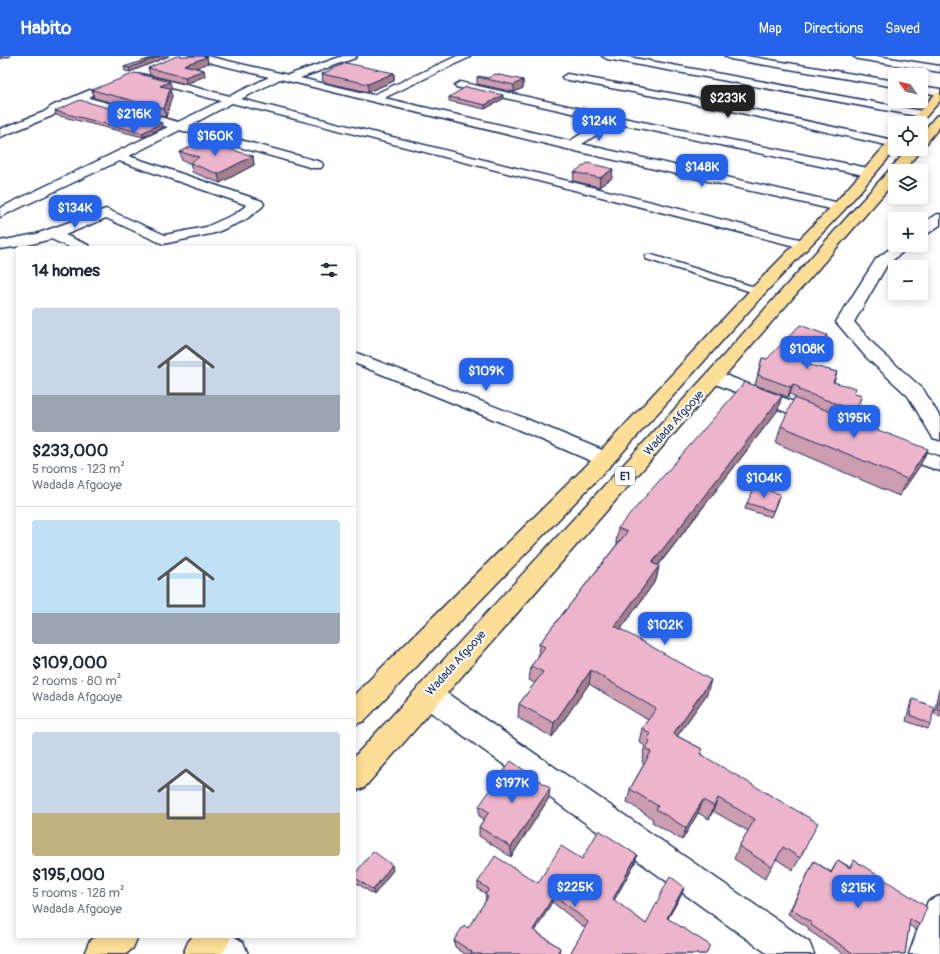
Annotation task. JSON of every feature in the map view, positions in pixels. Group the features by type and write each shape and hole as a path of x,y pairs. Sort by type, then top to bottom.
{"highway":[{"path":"922,114 940,96"},
{"path":"928,133 940,118"},
{"name":"E1","path":"356,711 604,459 758,291 839,207 888,150"},
{"name":"Wadada Afgooye","path":"903,164 909,156"},
{"name":"Wadada Afgooye","path":"356,776 715,377 888,181"},
{"path":"101,954 119,938"}],"street":[{"path":"195,56 373,99 444,114 572,146 839,207"},
{"path":"290,78 352,56"},
{"path":"373,99 465,56"},
{"path":"607,56 922,114"},
{"path":"730,56 888,83"},
{"path":"858,56 940,69"},
{"path":"695,72 706,66"},
{"path":"148,70 131,76 232,99 387,140 802,244"},
{"path":"0,213 118,157 278,76"},
{"path":"567,77 723,106 888,142"},
{"path":"460,85 613,119 868,172"},
{"path":"0,133 48,114 56,108 99,89"},
{"path":"928,90 940,92"},
{"path":"78,98 317,165"},
{"path":"572,146 613,119"},
{"path":"0,245 17,244 54,235 106,213 163,240 210,230 240,216 257,204 118,157"},
{"path":"928,227 940,218"},
{"path":"54,235 79,246"},
{"path":"895,252 881,262 845,322 872,353 916,393 940,434"},
{"path":"356,358 517,422 604,459"},
{"path":"715,377 837,426"},
{"path":"881,442 940,464"},
{"path":"428,695 797,954"},
{"path":"926,954 940,913"}],"lane":[{"path":"648,257 758,291"}],"building":[{"path":"160,56 129,68 124,67"},
{"path":"177,56 207,57 184,65 204,70 185,77 148,68"},
{"path":"346,63 394,73 368,84 322,74"},
{"path":"135,73 170,82 160,86 170,88 164,109 92,90"},
{"path":"495,74 523,80 514,85 477,77 488,78"},
{"path":"466,87 503,95 485,105 449,97"},
{"path":"80,100 162,123 142,133 55,111"},
{"path":"202,141 253,156 218,174 190,163 199,157 180,152"},
{"path":"588,163 613,169 600,178 574,172"},
{"path":"800,325 827,335 802,363 837,372 833,382 856,388 854,393 862,395 856,411 799,390 800,388 793,384 791,387 758,375 762,358 767,359"},
{"path":"745,382 782,396 652,563 659,566 615,626 711,680 673,734 702,749 700,754 818,823 800,858 783,847 772,867 739,846 755,819 718,798 714,806 703,800 686,828 656,809 658,806 630,789 651,752 646,749 650,741 647,739 651,734 642,728 656,709 591,670 554,723 519,704 543,672 531,666 545,647 539,644 627,532 618,528"},
{"path":"794,398 928,449 907,479 781,426"},
{"path":"755,486 780,494 773,511 747,503"},
{"path":"940,694 940,710 937,709"},
{"path":"913,699 934,707 931,724 910,715"},
{"path":"511,761 550,788 511,847 479,827 489,812 479,806"},
{"path":"599,830 637,855 613,899 646,924 670,876 684,887 667,918 710,945 706,954 570,954 588,922 554,895 533,930 560,948 557,954 471,954 472,952 454,940 464,925 468,928 488,897 485,895 489,889 478,882 495,856 538,883 561,846 582,859"},
{"path":"373,851 392,865 373,890 356,878 356,872"},
{"path":"838,860 850,868 854,860 927,907 920,925 910,919 905,954 854,954 811,925 812,923 791,909 814,861 831,873"}]}
